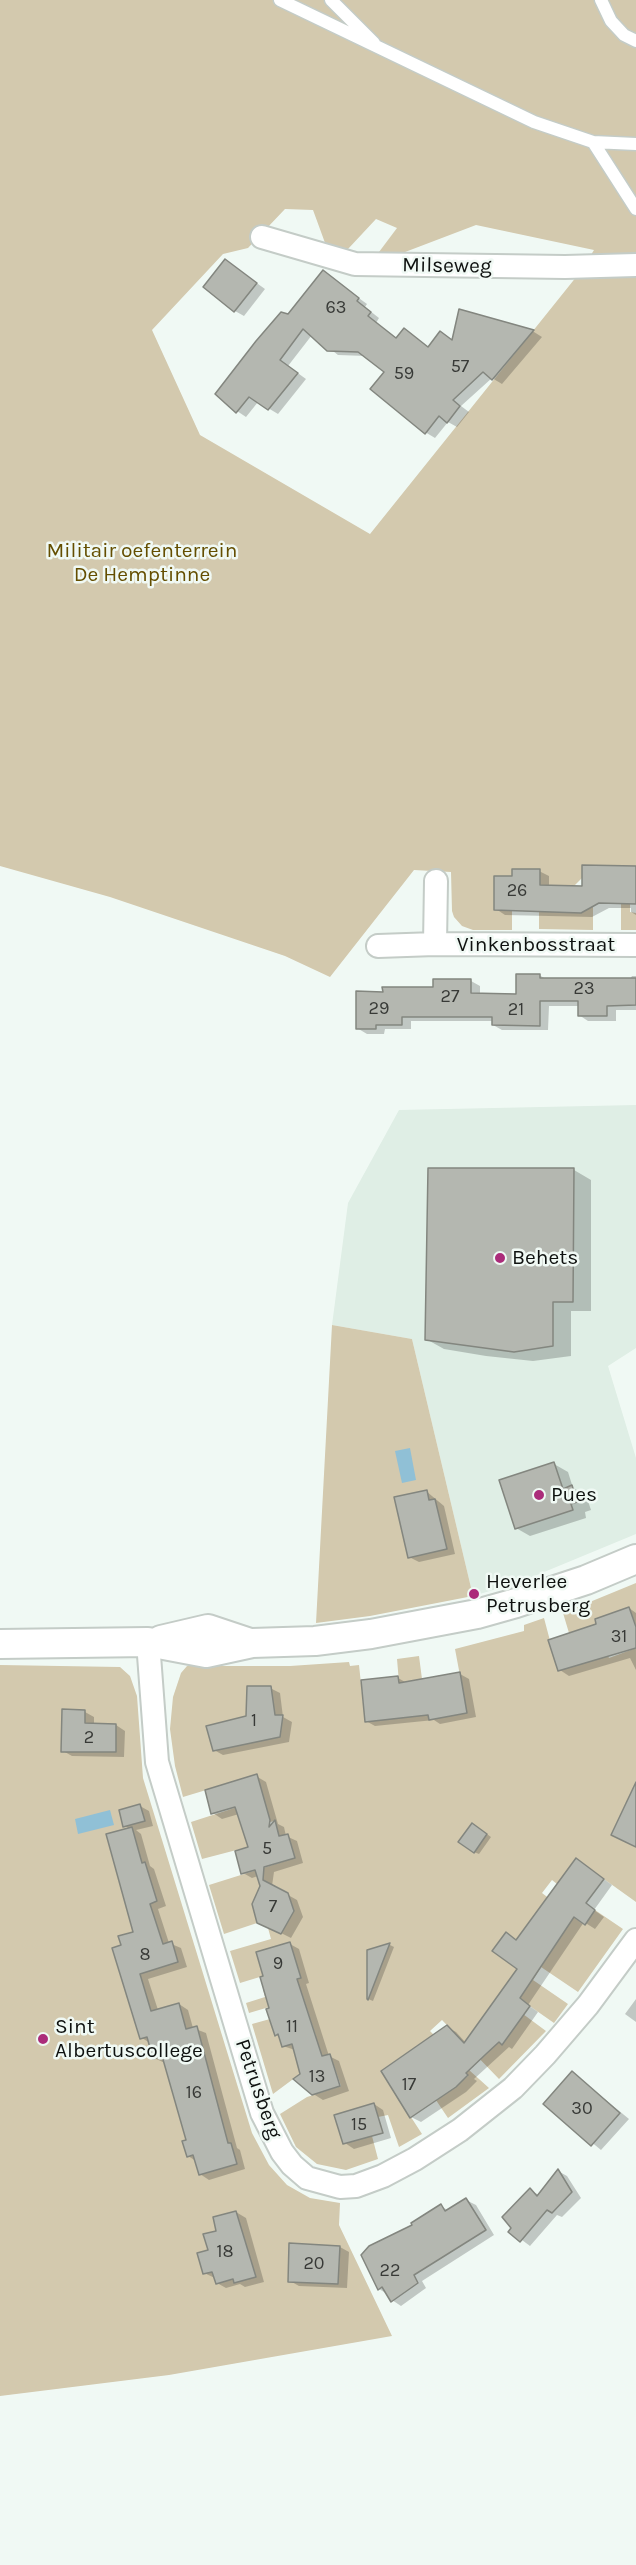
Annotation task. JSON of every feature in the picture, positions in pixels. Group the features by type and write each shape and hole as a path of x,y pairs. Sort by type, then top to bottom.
{"street":[{"name":"Milseweg","path":"262,237 355,264 565,267 636,265"},
{"name":"Vinkenbosstraat","path":"435,944 436,881"},
{"name":"Vinkenbosstraat","path":"378,946 636,945"},
{"path":"0,1644 148,1642 208,1629 252,1643 315,1641 371,1634 477,1614 586,1580 636,1559"},
{"name":"Petrusberg","path":"148,1642 155,1749 160,1774 262,2113 282,2152 292,2165 307,2178 331,2186 356,2186 383,2176 415,2159 460,2130 513,2088 545,2055 588,2005 636,1940"}],"lane":[{"path":"280,0 534,122 593,142 636,144"},
{"path":"331,0 381,50"},
{"path":"601,0 611,21 624,35 636,41"},
{"path":"593,142 636,209"}],"shaded area":[{"path":"636,1105 636,1348 608,1366 636,1458 636,1534 520,1582 473,1596 412,1339 332,1325 348,1203 399,1110"}],"green space":[{"name":"Militair oefenterrein De Hemptinne","path":"0,0 636,0 636,866 630,866 630,912 636,913 636,930 621,930 621,904 609,903 609,865 583,865 582,878 574,886 561,886 593,906 593,930 539,929 539,869 512,869 512,876 494,876 494,910 512,909 512,930 473,930 462,926 452,911 451,872 414,870 330,977 285,956 110,897 0,866","holes":["285,209 313,210 328,251 348,249 376,219 397,228 376,256 392,257 476,225 594,250 581,271 370,534 200,435 152,330 223,254 248,248"]},
{"path":"332,1325 412,1339 473,1596 370,1616 316,1623"},
{"path":"636,1583 636,1626 629,1607 595,1619 609,1658 636,1648 636,1782 611,1835 636,1847 636,1902 576,1859 557,1884 552,1880 542,1893 584,1925 595,1910 623,1929 578,1992 541,1967 533,1980 568,2004 554,2023 504,1988 476,2026 502,2044 523,2014 546,2031 499,2079 442,2020 430,2031 442,2043 457,2085 468,2076 466,2073 469,2070 489,2088 448,2118 405,2054 381,2071 422,2134 399,2147 388,2115 378,2117 374,2103 335,2115 343,2144 372,2136 378,2159 346,2170 317,2164 296,2147 280,2114 307,2097 341,2086 330,2054 298,2064 300,2074 273,2094 252,2024 270,2019 276,2035 316,2036 303,1997 249,2013 246,2003 265,1997 263,1989 301,1978 290,1943 256,1952 263,1976 240,1983 230,1951 271,1939 268,1928 287,1923 294,1910 288,1893 276,1886 258,1891 252,1904 257,1923 224,1934 209,1885 295,1858 288,1834 279,1836 274,1821 243,1830 248,1847 202,1859 191,1822 253,1802 256,1775 183,1797 175,1766 170,1729 173,1697 181,1673 187,1666 290,1666 349,1662 350,1666 359,1665 365,1721 402,1718 397,1659 419,1656 422,1679 467,1713 455,1649 524,1631 524,1625 544,1618 558,1671 587,1662 569,1633 563,1613"},
{"path":"0,1665 120,1667 130,1676 137,1696 143,1778 252,2133 269,2165 287,2185 310,2198 340,2203 339,2225 392,2336 169,2375 0,2396"}],"water":[{"path":"410,1448 416,1480 402,1483 395,1451"},
{"path":"110,1810 114,1825 78,1834 75,1819"}],"building":[{"path":"225,259 257,283 234,312 203,287"},
{"path":"323,270 359,298 357,301 371,312 368,316 396,338 404,328 428,347 440,331 452,340 459,309 534,330 492,380 483,372 453,400 460,406 447,423 439,416 425,434 370,389 384,372 358,352 327,351 303,329 280,360 298,373 268,410 249,397 236,413 215,394 281,312 288,314"},
{"path":"582,865 636,866 636,904 599,903 581,913 494,910 494,876 512,876 512,869 540,869 540,885 582,886"},
{"path":"516,974 540,974 540,978 636,978 636,1005 607,1006 607,1016 578,1016 578,1001 540,1001 540,1026 492,1025 492,1017 402,1017 402,1025 376,1025 376,1029 356,1029 356,991 383,992 382,987 433,987 433,979 471,979 471,993 516,994"},
{"name":"Behets","path":"428,1168 574,1168 573,1302 553,1302 553,1346 514,1352 425,1340"},
{"name":"Pues","path":"554,1462 563,1489 572,1485 577,1502 571,1504 573,1510 515,1529 499,1480"},
{"path":"427,1490 429,1500 435,1499 447,1549 408,1558 394,1497"},
{"path":"629,1607 636,1627 636,1648 558,1671 548,1640 596,1624 595,1619"},
{"path":"460,1672 467,1713 429,1720 428,1715 365,1722 361,1680 398,1676 399,1683"},
{"path":"247,1686 271,1686 275,1715 283,1715 280,1737 213,1751 206,1726 246,1716"},
{"path":"62,1709 85,1710 85,1723 116,1724 116,1752 61,1752"},
{"path":"257,1774 270,1820 269,1827 275,1820 279,1836 288,1834 295,1858 264,1867 263,1880 288,1893 294,1911 281,1934 257,1923 252,1904 260,1886 255,1870 241,1874 235,1851 248,1847 235,1807 211,1814 205,1790"},
{"path":"636,1782 636,1847 611,1835"},
{"path":"140,1804 145,1821 123,1827 119,1810"},
{"path":"472,1823 487,1834 474,1853 458,1842"},
{"path":"132,1827 142,1863 145,1862 157,1901 150,1904 163,1944 172,1941 178,1962 140,1974 151,2011 179,2003 186,2029 197,2026 228,2143 231,2143 237,2164 199,2175 193,2155 187,2157 182,2141 186,2140 162,2056 153,2059 147,2037 140,2039 112,1948 121,1945 118,1936 133,1932 106,1834"},
{"path":"576,1858 604,1879 586,1903 595,1910 585,1925 574,1917 520,1998 530,2006 502,2045 499,2042 466,2073 468,2075 456,2087 410,2118 381,2071 447,2025 464,2043 517,1969 492,1951 506,1932 516,1940"},
{"path":"290,1942 301,1978 297,1979 322,2056 330,2054 340,2086 312,2095 293,2079 300,2074 292,2044 282,2047 278,2034 275,2036 266,2009 269,2008 256,1952"},
{"path":"390,1943 368,2000 367,1950"},
{"path":"572,2071 620,2113 591,2146 543,2104"},
{"path":"374,2103 383,2133 343,2144 334,2115"},
{"path":"558,2169 572,2192 552,2213 547,2210 520,2242 508,2232 511,2228 502,2217 530,2188 537,2196"},
{"path":"466,2198 486,2230 414,2275 418,2283 391,2302 382,2287 378,2290 361,2255 369,2246 412,2225 411,2223 441,2204 445,2211"},
{"path":"236,2211 256,2277 234,2283 233,2279 216,2284 212,2272 203,2274 197,2253 208,2250 203,2234 216,2231 213,2217"},
{"path":"289,2243 340,2246 338,2284 288,2282"}],"place":[{"name":"Behets","path":"500,1258"},
{"name":"Pues","path":"539,1495"},
{"name":"Heverlee Petrusberg","path":"474,1594"},
{"name":"Sint Albertuscollege","path":"43,2039"}]}
